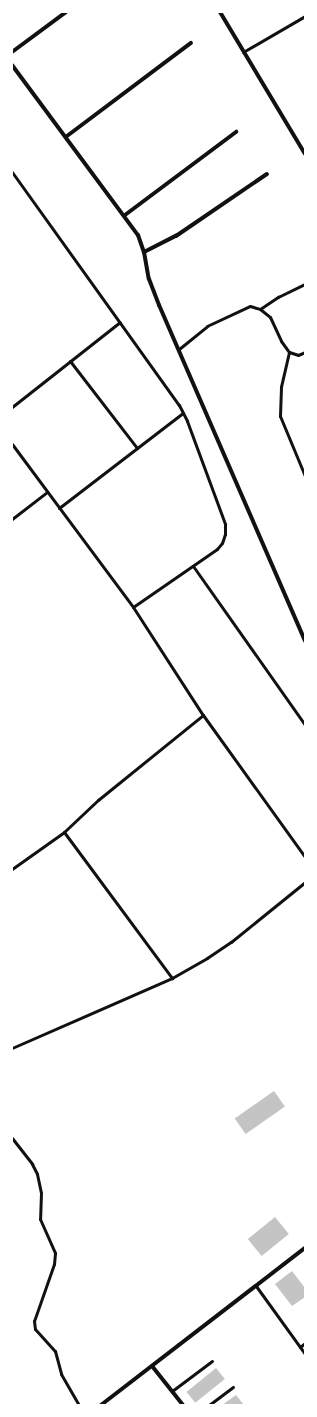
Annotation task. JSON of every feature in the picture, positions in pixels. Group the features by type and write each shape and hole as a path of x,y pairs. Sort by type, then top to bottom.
{"street":[{"path":"12,52 66,12"},
{"path":"220,12 305,154"},
{"path":"67,136 191,43"},
{"path":"12,65 67,136 138,235 144,252 149,279 179,349 192,385 305,641"},
{"path":"125,215 236,132"},
{"path":"144,252 176,236 267,174"},
{"path":"101,1405 305,1248"},
{"path":"152,1366 183,1405"}],"lane":[{"path":"243,52 305,16"},
{"path":"12,172 169,390 183,413 225,524 222,543 217,549 133,607"},
{"path":"260,309 278,297 305,284"},
{"path":"179,349 207,326 250,306 260,309 270,317 281,341 289,352 298,355 305,352"},
{"path":"12,407 120,322"},
{"path":"289,352 281,387 280,416 305,476"},
{"path":"70,361 137,448"},
{"path":"60,508 183,413"},
{"path":"12,444 133,607 203,715 305,857"},
{"path":"12,519 47,492"},
{"path":"193,566 305,725"},
{"path":"300,628 305,626"},
{"path":"12,869 64,832 98,800 203,715"},
{"path":"64,832 172,978"},
{"path":"12,1048 172,978 231,942 305,882"},
{"path":"12,1138 32,1164 37,1174 41,1193 42,1224 55,1254 54,1264 34,1322 35,1329 55,1351 61,1374 79,1405"},
{"path":"256,1286 305,1354"},
{"path":"300,1347 305,1343"},
{"path":"172,1391 212,1361"},
{"path":"210,1405 233,1387"}],"building":[{"path":"274,1091 285,1107 246,1134 235,1119"},
{"path":"275,1217 289,1234 262,1256 248,1239"},
{"path":"292,1271 305,1288 305,1297 292,1306 275,1284"},
{"path":"216,1368 225,1379 195,1403 186,1392"},
{"path":"236,1395 244,1405 222,1405"}]}
